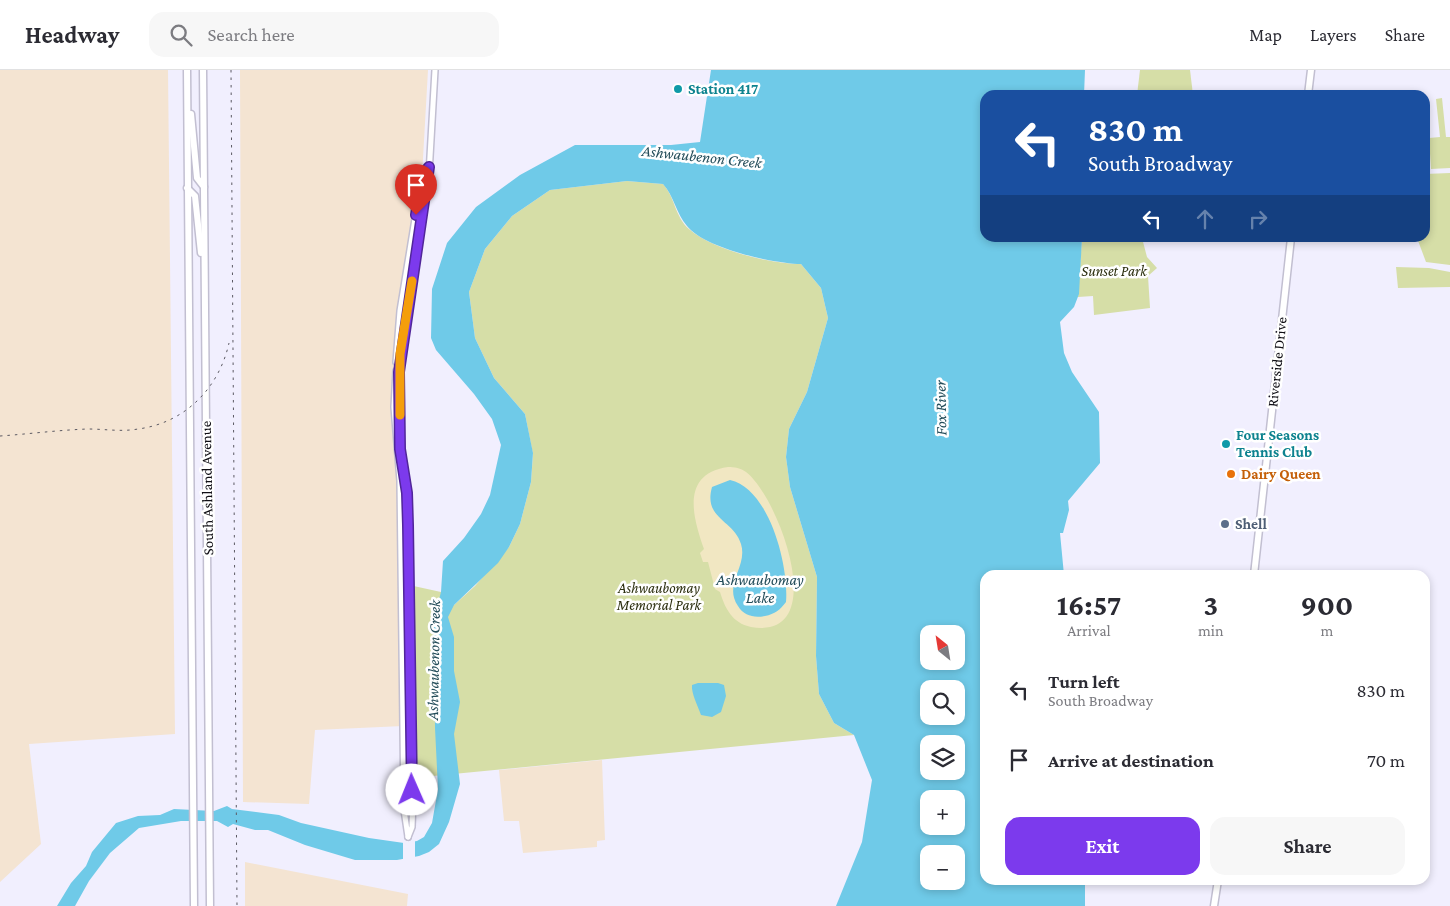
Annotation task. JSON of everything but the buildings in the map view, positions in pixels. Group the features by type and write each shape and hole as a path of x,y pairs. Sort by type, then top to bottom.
{"main road":[{"name":"South Ashland Avenue","path":"187,70 194,906"},
{"name":"South Ashland Avenue","path":"203,70 210,906"},
{"path":"1309,90 1311,70"},
{"path":"187,91 197,178 204,187"},
{"path":"187,188 195,196 201,253 205,265"},
{"name":"Riverside Drive","path":"1255,570 1291,242"},
{"path":"1214,906 1217,885"}],"street":[{"path":"429,167 422,176 400,311 394,400 400,481 404,810 408,837 411,832 412,810 408,525 407,493 400,449 399,372 429,167 435,70"}],"shaded area":[{"path":"0,70 168,70 175,734 29,744 41,844 0,882"},
{"path":"240,70 428,70 422,176 400,311 395,383 400,481 403,726 315,730 309,804 243,802"},
{"path":"602,760 605,840 597,841 597,847 523,853 519,821 504,821 499,770"},
{"path":"245,862 408,894 407,906 245,906"}],"green space":[{"path":"1140,70 1190,70 1192,90 1138,90"},
{"path":"1442,98 1446,137 1450,137 1450,168 1431,169 1430,138 1440,137 1436,99"},
{"path":"1450,173 1450,265 1426,262 1418,242 1430,242 1430,174"},
{"name":"Ashwaubomay Memorial Park","path":"627,181 663,184 684,224 699,237 742,254 774,261 801,264 821,288 828,318 807,392 789,429 786,457 790,487 817,577 816,656 819,694 834,723 854,735 412,778 409,585 441,592 454,605 475,586 509,547 520,524 531,482 533,454 525,414 494,378 475,338 469,292 485,249 512,216 550,190"},
{"name":"Sunset Park","path":"1082,242 1143,242 1147,257 1157,268 1148,276 1150,308 1094,315 1093,296 1078,297"},
{"path":"1396,267 1429,268 1450,272 1450,287 1398,288"}],"sand":[{"path":"728,467 746,472 759,486 772,509 783,536 791,564 794,591 789,612 775,625 751,627 744,625 734,618 724,604 720,592 715,589 708,562 703,562 700,553 704,549 694,511 696,488 702,478 713,471"}],"water":[{"path":"711,70 1085,70 1084,90 980,90 980,242 1082,242 1079,294 1074,307 1060,322 1064,353 1072,372 1099,412 1100,463 1068,501 1069,510 1063,533 1060,533 1064,570 980,570 980,885 1085,885 1085,906 836,906 862,842 872,780 854,735 834,723 819,694 816,656 817,577 790,487 786,457 789,429 807,392 828,318 821,288 801,264 774,261 740,253 723,248 696,234 683,221 663,184 627,181 550,190 512,216 485,249 469,292 475,338 494,378 525,414 533,453 531,482 520,524 509,547 498,563 454,605 448,617 454,637 454,671 460,702 454,734 460,784 449,822 439,844 429,852 419,856 397,860 355,860 305,845 268,830 255,830 233,824 228,827 217,821 181,821 139,828 110,853 89,881 75,906 57,906 71,883 86,866 92,852 116,823 138,816 160,815 174,809 214,811 227,806 232,809 279,815 301,823 369,838 404,843 417,841 424,837 432,823 438,789 435,728 434,619 441,592 443,561 464,538 481,514 490,495 501,445 492,419 474,394 436,350 431,338 432,289 447,243 476,207 520,175 575,145 671,145 700,142"},
{"name":"Ashwaubomay Lake","path":"730,480 744,486 756,498 766,513 780,550 784,569 786,602 777,611 769,615 761,617 750,616 740,609 734,598 734,583 741,560 741,544 732,529 715,513 710,498 712,487"},
{"path":"698,683 718,683 724,685 726,696 721,712 712,717 701,715 692,688 692,685"}],"pier":[{"path":"415,839 415,860 403,862 403,840"}],"railway":[{"path":"231,70 237,906"},
{"path":"0,436 88,429 132,430 171,419 197,401 208,388 217,375 229,343"}],"slow traffic":[{"path":"400,415 400,354 412,281"}],"place":[{"name":"Station 417","path":"678,89"},
{"name":"Four Seasons Tennis Club","path":"1226,444"},
{"name":"Dairy Queen","path":"1231,474"},
{"name":"Shell","path":"1225,524"}],"route":[{"path":"412,790 408,525 407,493 400,449 399,372 404,326 429,167 422,176 416,215"}],"water label":[{"name":"Ashwaubenon Creek","path":"702,156"},
{"name":"Fox River","path":"940,408"},
{"name":"Ashwaubenon Creek","path":"433,660"}]}
